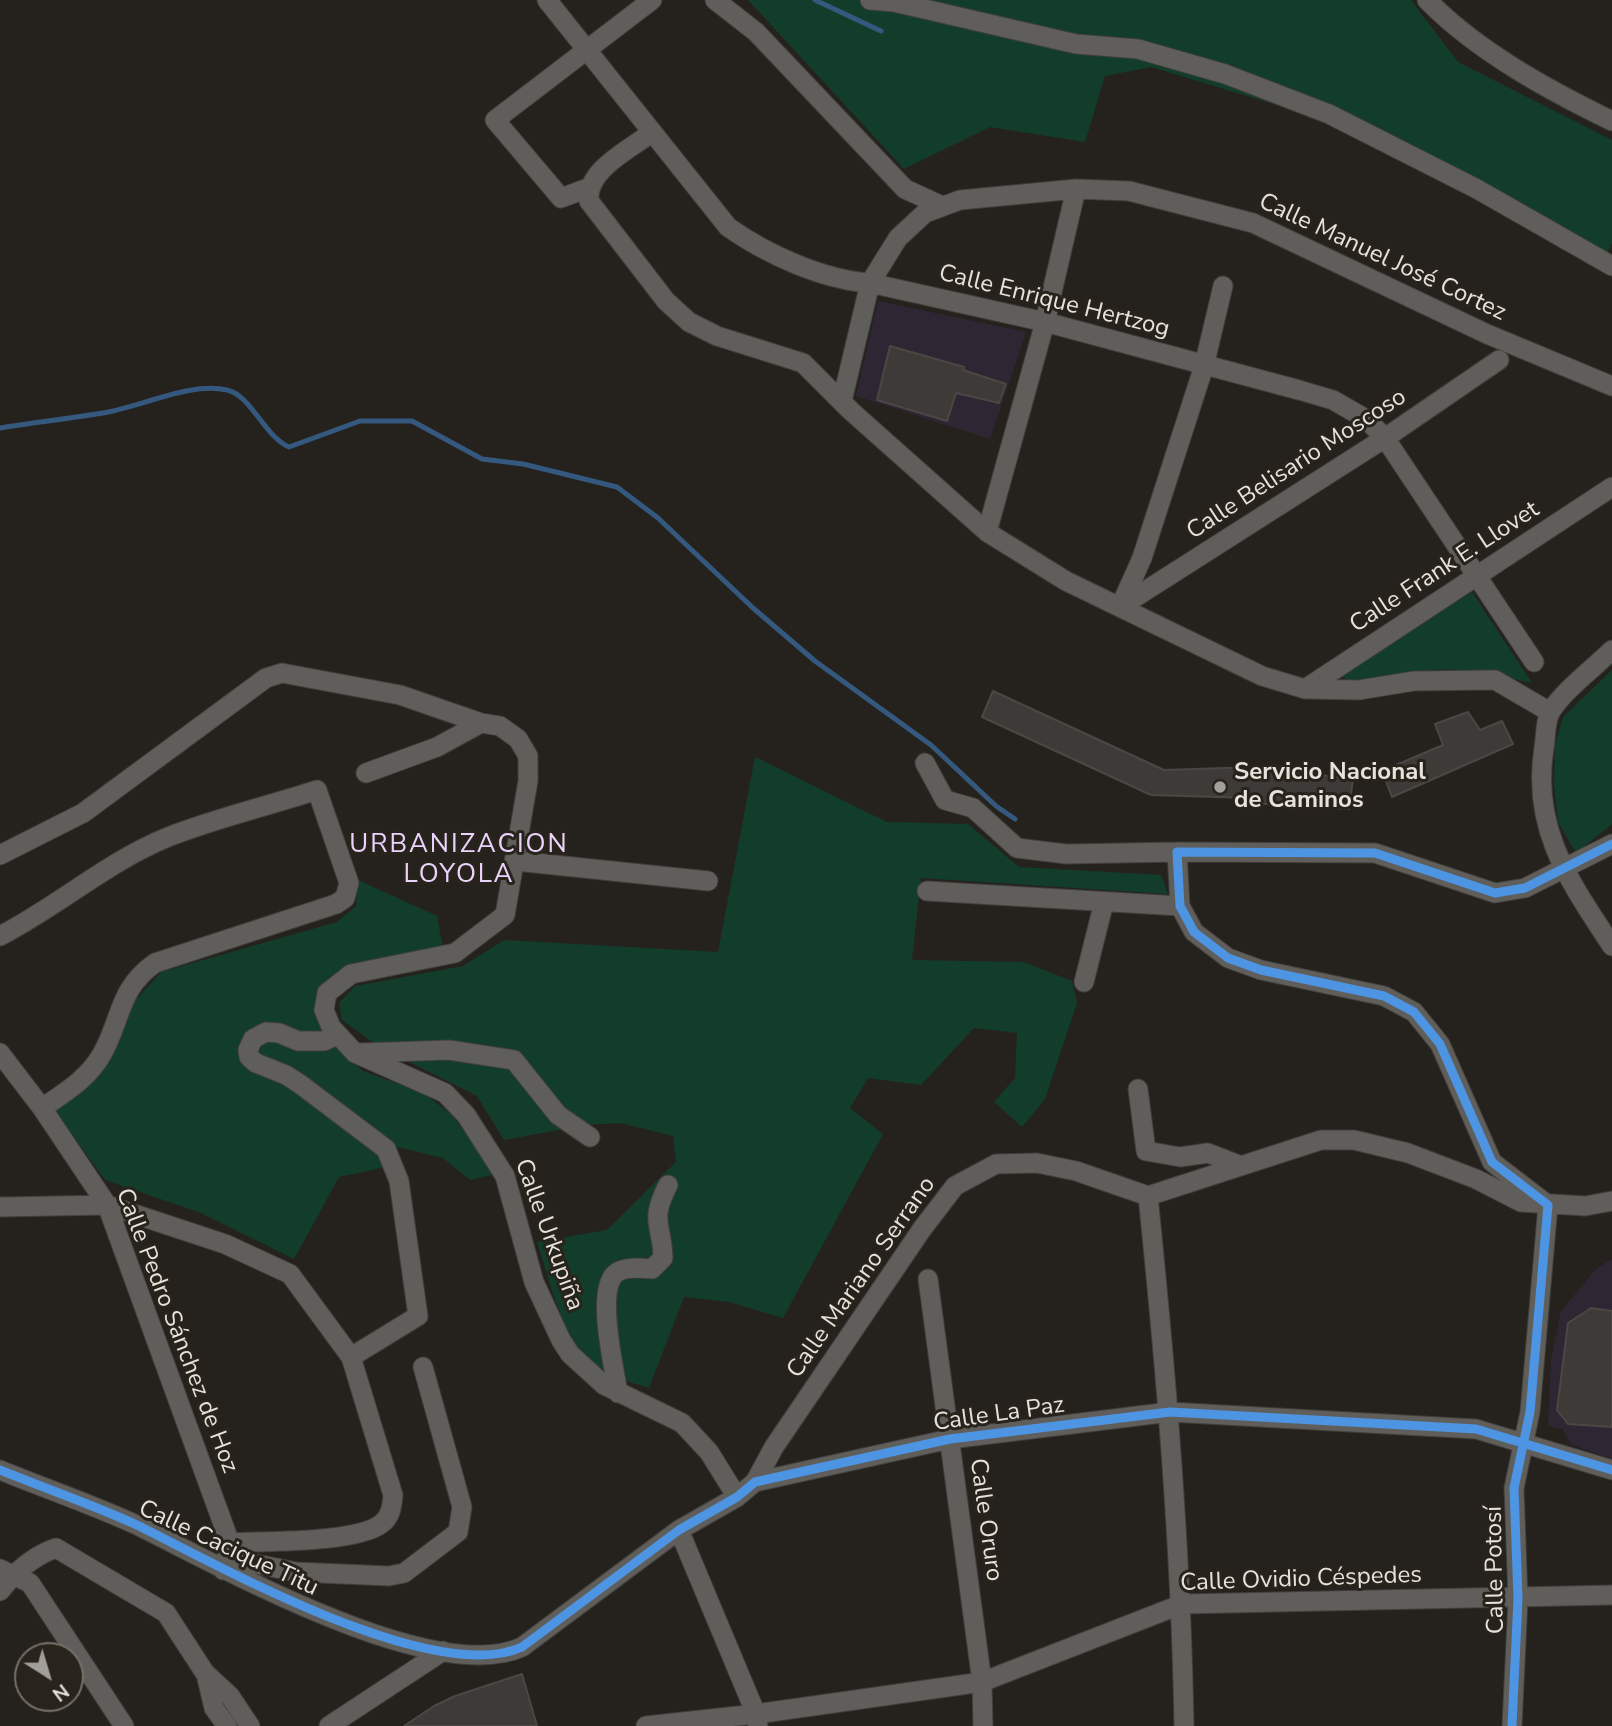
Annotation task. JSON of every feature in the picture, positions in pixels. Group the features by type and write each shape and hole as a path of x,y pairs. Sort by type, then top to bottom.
{"street":[{"name":"Calle Enrique Hertzog","path":"547,0 728,227 758,249 850,281 870,283 1045,322 1333,400 1366,419 1385,438 1534,662"},
{"path":"588,188 561,198 495,120 652,0"},
{"path":"715,0 756,32 905,189 942,206"},
{"path":"870,0 894,2 1076,44 1138,49 1225,74 1329,114 1477,188 1612,266"},
{"path":"1427,0 1444,18 1510,63 1612,121"},
{"path":"652,133 596,175 588,188 589,201 666,301 689,322 717,336 803,363 987,532 1066,581 1262,676 1305,690 1359,690 1414,681 1495,680 1550,712"},
{"path":"987,532 1045,322 1076,189"},
{"name":"Calle Manuel José Cortez","path":"842,401 870,283 898,238 925,213 960,200 1076,189 1129,191 1253,223 1487,334 1612,386"},
{"path":"1120,607 1142,558 1204,366 1223,286"},
{"name":"Calle Belisario Moscoso","path":"1120,607 1154,588 1385,438 1499,360"},
{"name":"Calle Frank E. Llovet","path":"1305,690 1612,487"},
{"path":"1612,650 1550,712 1540,771 1552,848 1563,871 1612,946"},
{"name":"Calle Urkupiña","path":"0,855 83,813 223,708 266,678 282,673 400,695 481,723 500,726 518,739 528,756 528,781 505,915 456,953 351,974 336,983 327,993 324,1010 337,1035 355,1053 444,1093 466,1115 505,1176 534,1282 561,1340 586,1372 618,1393 690,1430 709,1452 737,1496"},
{"path":"366,773 437,747 481,723"},
{"path":"925,763 945,800 973,808 1017,848 1066,854 1375,853 1495,893 1525,888 1612,844"},
{"path":"0,936 34,918 116,864 167,838 317,790 349,883 345,898 336,904 155,963 139,974 117,1013 103,1052 91,1070 42,1108"},
{"path":"1177,852 1180,906 1194,932 1228,958 1261,970 1384,996 1414,1012 1440,1044 1492,1162 1548,1205"},
{"path":"516,861 708,881"},
{"path":"928,891 1180,906"},
{"path":"1084,982 1104,901"},
{"path":"337,1035 324,1041 298,1041 279,1033 266,1032 253,1039 248,1049 256,1063 286,1075 386,1149 399,1181 418,1316 351,1357"},
{"path":"355,1053 449,1050 514,1060 558,1115 590,1137"},
{"name":"Calle Pedro Sánchez de Hoz","path":"0,1053 42,1108 107,1205 227,1557"},
{"path":"1138,1089 1146,1151 1180,1157 1208,1153 1239,1165"},
{"path":"1184,1726 1182,1604 1170,1412 1148,1196 1321,1140 1354,1140 1408,1153 1476,1179 1521,1202 1586,1206 1612,1201"},
{"name":"Calle Mariano Serrano","path":"755,1482 782,1436 922,1229 955,1186 996,1164 1037,1163 1076,1171 1148,1196"},
{"path":"618,1393 606,1313 607,1289 613,1275 621,1270 652,1269 663,1258 656,1224 659,1202 668,1185"},
{"path":"0,1207 107,1205 225,1244 290,1274 351,1357 393,1495 391,1512 381,1524 348,1536 227,1557"},
{"name":"Calle Potosí","path":"1512,1726 1518,1599 1514,1488 1530,1412 1548,1205"},
{"name":"Calle Oruro","path":"928,1279 982,1682 983,1726"},
{"path":"227,1557 296,1572 389,1576 404,1573 458,1532 462,1507 423,1367"},
{"name":"Calle La Paz","path":"443,1651 505,1654 522,1647 679,1530 737,1496 755,1482 950,1439 1170,1412 1476,1429 1524,1441 1612,1470"},
{"name":"Calle Cacique Titu","path":"0,1470 136,1525 227,1557 350,1628 443,1651"},
{"path":"679,1530 757,1720"},
{"path":"0,1591 7,1571 56,1548 166,1613 205,1673 230,1696 250,1726"},
{"path":"7,1571 30,1583 124,1726"},
{"name":"Calle Ovidio Céspedes","path":"646,1726 757,1720 982,1682 1182,1604 1612,1595"},
{"path":"330,1726 443,1651"},
{"path":"205,1673 214,1708 227,1726"}],"shaded area":[{"path":"878,301 1026,332 990,439 856,396"},
{"path":"1612,1259 1612,1459 1570,1444 1563,1429 1548,1426 1551,1361 1561,1311 1596,1269"}],"green space":[{"path":"748,0 1411,0 1458,62 1612,140 1612,243 1601,265 1323,119 1151,67 1105,76 1085,142 990,127 904,169"},
{"path":"1472,592 1532,683 1456,670 1431,670 1372,681 1349,680 1341,676"},
{"path":"1612,670 1612,824 1576,853 1558,822 1554,784 1555,745 1563,717"},
{"path":"755,757 887,822 968,824 1019,867 1161,875 1168,894 921,878 912,960 1024,962 1072,981 1077,1003 1045,1099 1022,1127 994,1102 1015,1078 1017,1033 974,1028 921,1085 868,1078 850,1108 883,1134 783,1318 729,1302 684,1297 649,1388 612,1375 582,1353 561,1315 537,1242 607,1230 676,1162 673,1136 620,1123 586,1125 504,1140 477,1096 379,1047 342,1020 339,1003 355,986 463,966 504,940 718,952"},
{"path":"358,880 437,916 443,949 354,966 322,1010 330,1042 363,1071 423,1093 451,1114 496,1174 470,1180 443,1158 397,1147 382,1168 339,1177 294,1259 201,1213 105,1180 55,1111 101,1074 133,1003 161,972 337,922 356,906"}],"building":[{"path":"890,346 964,367 963,370 1006,384 999,403 956,393 947,421 877,400"},
{"path":"993,691 1164,770 1256,767 1353,779 1349,809 1249,803 1250,798 1151,795 982,717"},
{"path":"1468,712 1480,730 1502,721 1513,744 1392,797 1382,771 1443,745 1435,724"},
{"path":"1591,1308 1612,1311 1612,1427 1568,1424 1557,1410 1568,1323"},
{"path":"522,1674 537,1726 404,1726 455,1696"}],"waterway":[{"path":"815,0 881,31"},
{"path":"0,428 111,411 196,389 212,388 236,393 272,434 289,447 360,421 412,421 482,459 523,464 617,487 658,518 753,608 815,661 931,745 996,806 1015,819"}],"cycle path":[{"path":"1512,1726 1518,1599 1514,1488 1530,1412 1548,1205 1492,1162 1440,1044 1414,1012 1384,996 1261,970 1228,958 1194,932 1180,906 1177,852 1375,853 1495,893 1525,888 1612,844"},
{"path":"0,1470 122,1518 273,1593 329,1617 384,1637 437,1651 484,1655 522,1647 679,1530 737,1497 755,1482 950,1439 1170,1412 1476,1429 1612,1470"}],"place":[{"name":"Servicio Nacional de Caminos","path":"1220,787"}],"district":[{"name":"URBANIZACION LOYOLA","path":"459,861"}]}
